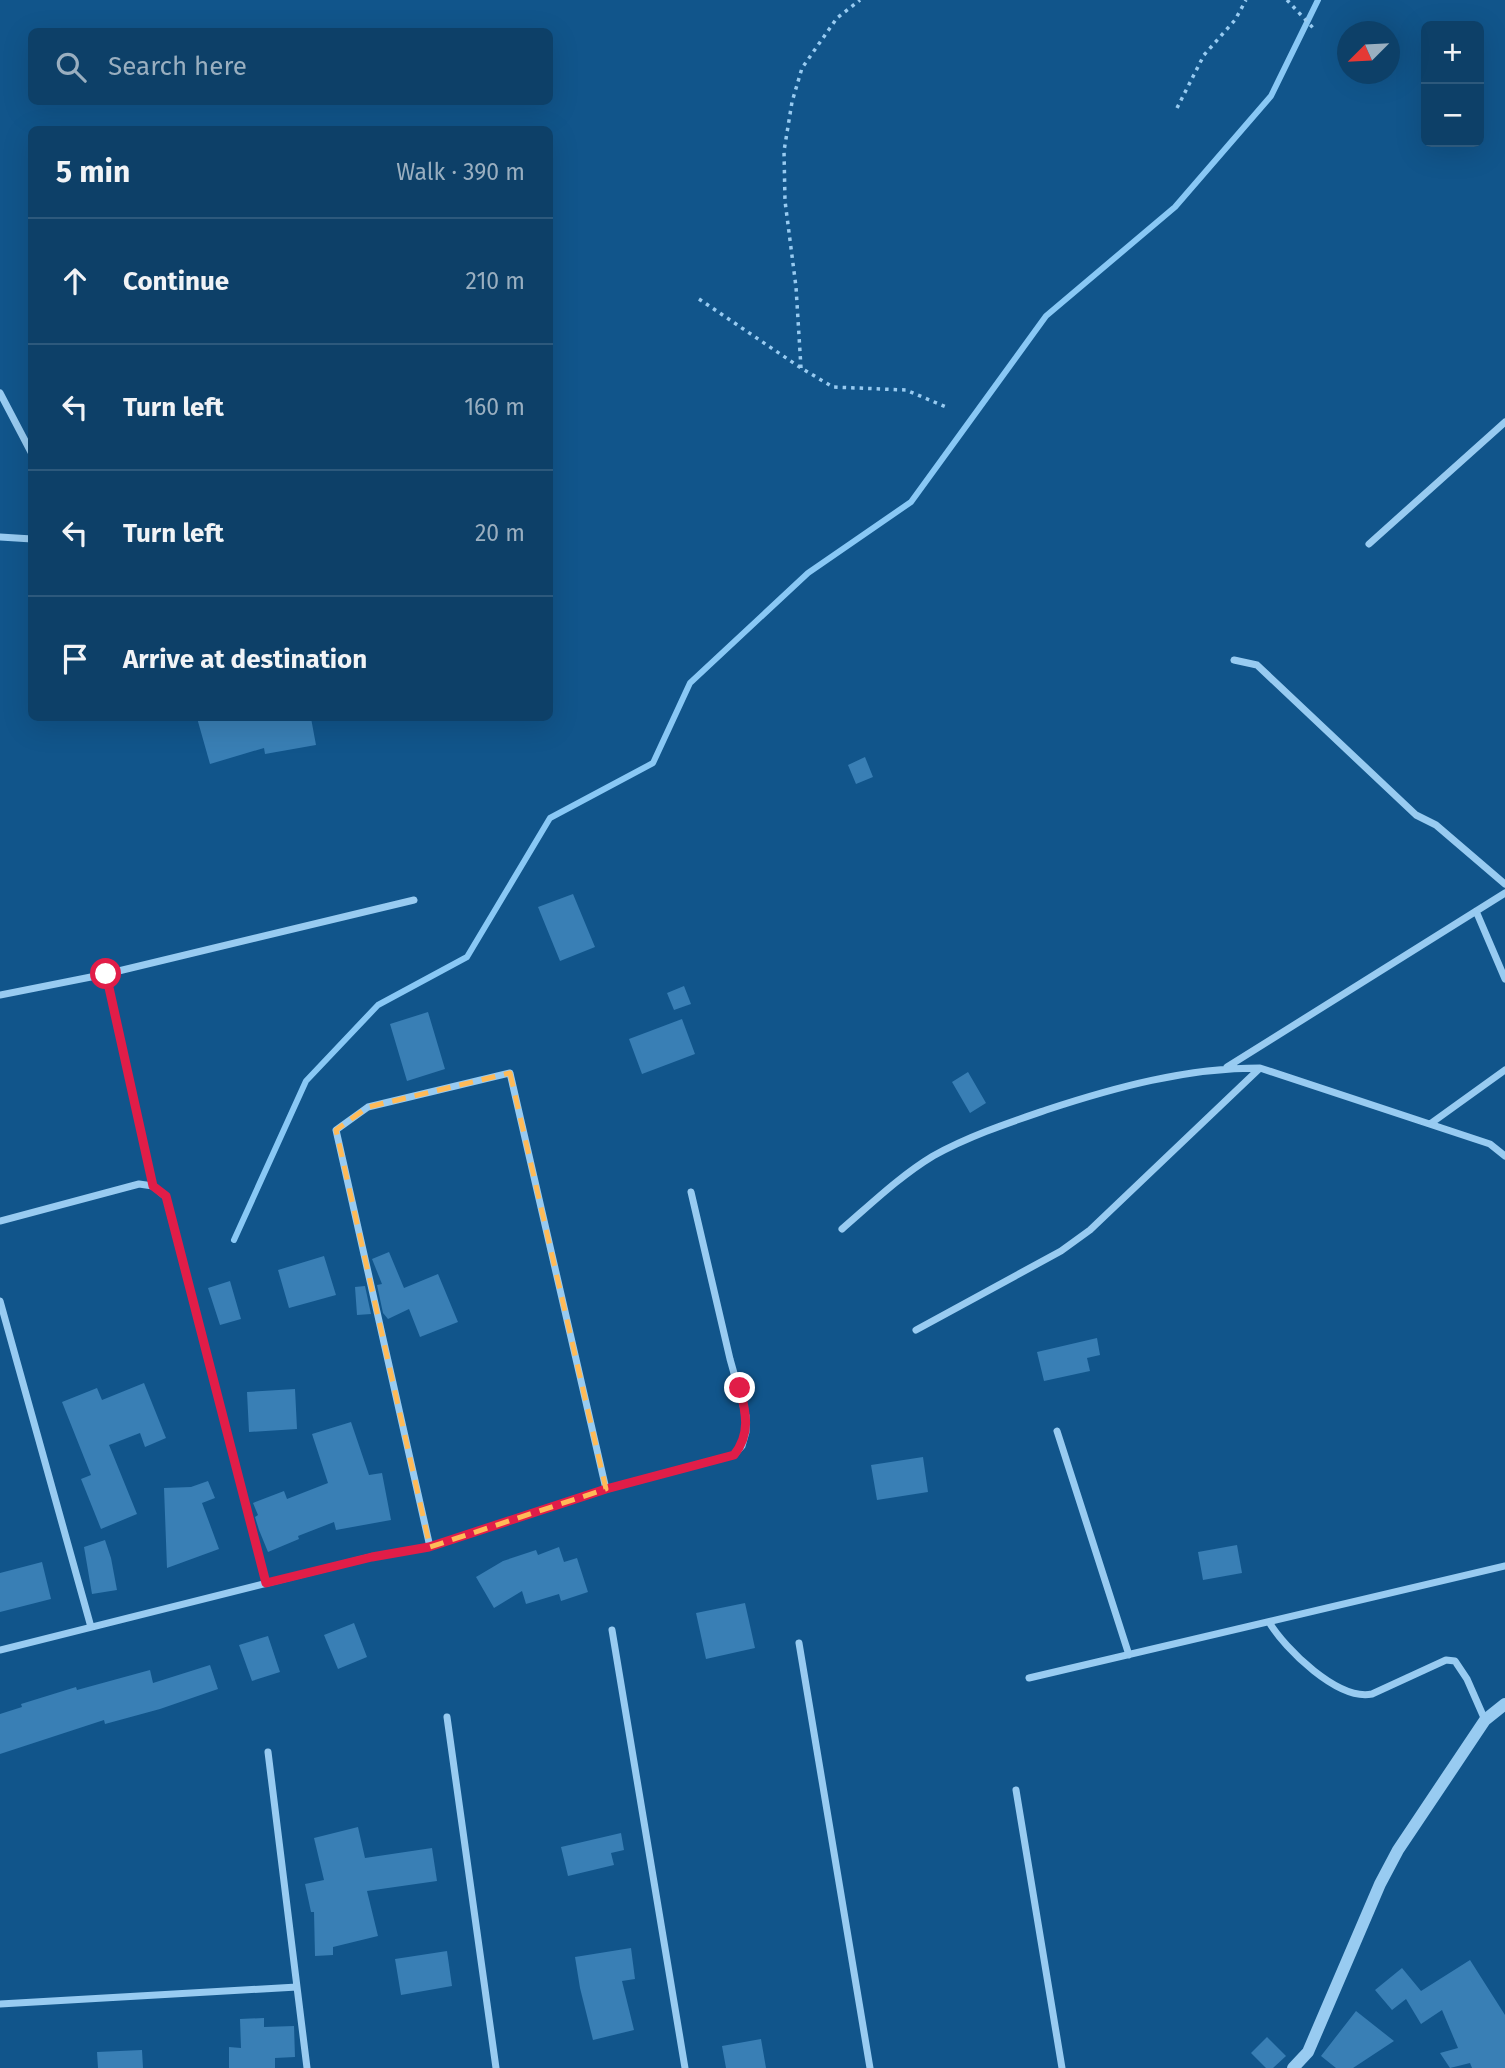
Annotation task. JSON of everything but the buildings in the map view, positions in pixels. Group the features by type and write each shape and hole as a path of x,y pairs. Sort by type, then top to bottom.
{"street":[{"path":"0,393 28,446"},
{"path":"1369,544 1505,422"},
{"path":"0,537 28,539"},
{"path":"1234,660 1257,665 1416,815 1436,825 1505,884"},
{"path":"1225,1068 1505,893"},
{"path":"0,995 106,974 414,900"},
{"path":"1476,911 1505,979"},
{"path":"106,974 153,1186"},
{"path":"842,1229 891,1186 957,1143 1097,1093 1177,1074 1225,1068 1260,1068 1490,1144 1505,1156"},
{"path":"916,1330 1060,1251 1090,1230 1260,1068"},
{"path":"1430,1124 1505,1070"},
{"path":"429,1547 336,1130 368,1107 510,1073 606,1489"},
{"path":"0,1221 139,1184 153,1186 166,1196 266,1583"},
{"path":"0,1650 372,1557 429,1547 606,1489 734,1455 742,1446 747,1416 730,1360 691,1192"},
{"path":"0,1301 91,1627"},
{"path":"1057,1431 1129,1655"},
{"path":"1029,1678 1505,1566"},
{"path":"1269,1622 1299,1659 1348,1692 1362,1696 1372,1694 1446,1660 1455,1661 1467,1679 1485,1720"},
{"path":"612,1630 685,2068"},
{"path":"799,1643 870,2068"},
{"path":"1293,2068 1308,2052 1380,1884 1398,1850 1485,1720 1505,1704"},
{"path":"447,1717 496,2068"},
{"path":"268,1752 307,2068"},
{"path":"1016,1790 1062,2068"},
{"path":"0,2004 297,1987"}],"path":[{"path":"801,368 796,287 785,201 784,151 792,102 802,68 837,18 860,0"},
{"path":"1178,108 1205,55 1235,20 1247,0"},
{"path":"1287,0 1315,30"},
{"path":"699,299 801,368 834,387 906,390 946,407"}],"highlighted area":[{"path":"510,1073 606,1489 430,1547 336,1130 368,1107"}],"waterway":[{"path":"234,1240 306,1081 378,1005 467,957 550,818 653,763 690,683 808,573 911,502 1046,316 1175,207 1271,96 1318,0"}],"route":[{"path":"106,974 153,1186 166,1196 266,1583 372,1557 429,1547 606,1489 734,1455 742,1446 746,1432 747,1416 740,1388"}]}
